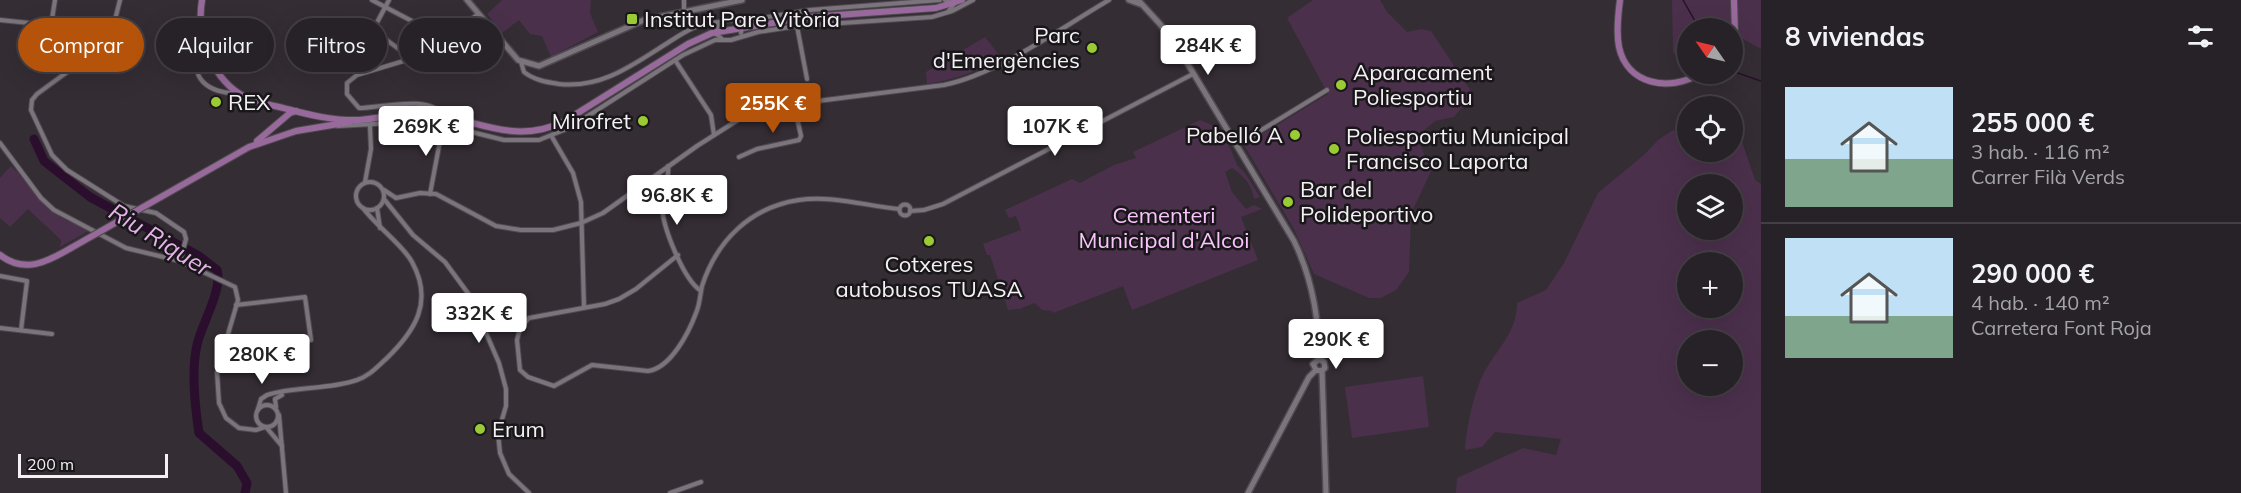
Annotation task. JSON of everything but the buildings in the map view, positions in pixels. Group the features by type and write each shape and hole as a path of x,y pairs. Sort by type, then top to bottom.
{"main road":[{"path":"200,18 202,0"},
{"path":"249,147 296,130 412,113 443,117 506,132 545,130 578,114 688,44 706,36 751,26 815,17 930,9 962,0"},
{"path":"1620,0 1619,48 1631,70 1640,77 1659,84 1677,82"},
{"path":"1734,0 1735,18"},
{"path":"220,72 239,93 261,103 292,113 358,120"},
{"path":"292,113 286,124 296,130"},
{"path":"0,255 14,263 33,265 45,262 249,147 292,113"},
{"path":"314,128 321,122 318,117"}],"street":[{"path":"0,21 49,26 55,0"},
{"path":"120,0 116,20 102,40 74,67 35,96 31,105 32,113 52,154 67,170 124,206 156,213 184,232 186,239 180,261"},
{"path":"372,0 446,39 478,14"},
{"path":"389,0 373,30 407,55 408,60 352,77 346,86 348,97 359,108 419,104 440,110 443,117"},
{"path":"467,0 521,62 524,72 542,81 574,85 594,83 634,64 693,27 731,20 741,28"},
{"path":"684,0 684,10"},
{"path":"521,62 542,65 625,27 684,10 742,0"},
{"path":"741,28 810,10 940,0"},
{"path":"945,0 954,3 948,13"},
{"path":"326,126 370,126 411,121 443,125 512,141 532,141 552,137 580,122 718,34 737,38 797,26 915,18 948,13 973,0"},
{"path":"365,182 376,182 396,198 430,194 446,198 483,220 503,228 554,230 583,222 603,213 714,135 756,112 794,104 968,80 992,69 1109,0"},
{"path":"1126,0 1144,5"},
{"path":"1138,0 1165,30 1294,241 1303,261 1315,309 1319,359 1325,364 1309,377 1248,493"},
{"path":"718,34 721,22"},
{"path":"797,26 807,79"},
{"path":"737,38 741,28"},
{"path":"675,60 711,115 714,135"},
{"path":"199,72 201,81 209,87 220,92 239,93"},
{"path":"899,209 903,216 910,211 924,210 943,204 1193,74"},
{"path":"1237,145 1327,90"},
{"path":"739,157 757,149 799,140 801,136 794,104"},
{"path":"430,194 443,125"},
{"path":"249,430 257,420 261,399 265,396 340,385 366,376 402,343 416,321 421,302 418,274 409,256 380,229 356,197 358,188 365,182 371,149 370,126"},
{"path":"552,137 576,181 583,222 584,307"},
{"path":"0,144 41,198 54,210 126,248 180,261 232,285 237,292 236,305 222,352 217,379 221,409 230,422 239,428 261,430 276,423 278,412 273,405 266,404 258,409"},
{"path":"668,166 662,212 678,255 690,279 701,291"},
{"path":"380,229 377,208 384,199 384,190"},
{"path":"384,199 413,235 445,261 470,296 498,363 506,389 506,406 498,433 500,453 505,469 529,493"},
{"path":"678,255 630,293 605,304 535,316 526,321 520,328 517,340 519,367 522,373 554,386 592,365 655,370 673,353 687,332 697,312 701,291 714,258 727,238 746,222 771,207 797,200 816,199 899,209 906,205 910,211"},
{"path":"363,208 377,208"},
{"path":"0,276 27,281 21,330"},
{"path":"222,352 311,340 305,297 236,305"},
{"path":"0,328 52,334"},
{"path":"1319,359 1314,364 1319,370 1326,493"},
{"path":"286,493 283,449 275,399 288,392"},
{"path":"257,420 277,438 283,449"},
{"path":"670,493 701,482"}],"green space":[{"path":"502,0 591,0 590,13 598,32 551,57 542,36 530,34 519,20 503,32 503,18 490,18 487,14"},
{"name":"Poliesportiu Municipal Francisco Laporta","path":"1313,0 1380,0 1387,12 1407,32 1421,29 1431,31 1473,94 1454,117 1435,121 1421,133 1419,142 1431,171 1411,214 1409,272 1396,290 1381,298 1369,298 1314,274 1294,229 1244,145 1328,94 1287,18"},
{"path":"1672,0 1761,0 1761,49 1743,39 1743,18 1677,18 1677,58 1673,52"},
{"path":"985,37 1002,59 947,80 927,84 926,72"},
{"name":"Cementeri Municipal d'Alcoi","path":"1200,120 1217,127 1237,165 1245,173 1260,197 1254,199 1249,185 1232,168 1225,172 1232,192 1246,209 1254,205 1262,209 1241,217 1258,260 1132,310 1123,286 1053,313 1042,310 1035,303 1008,310 990,255 987,255 983,244 1021,230 1016,216 1009,218 1005,210 1072,179 1080,183 1114,165 1136,158 1133,152"},
{"path":"1673,130 1677,132 1677,162 1743,162 1743,145 1755,180 1761,184 1761,493 1456,493 1457,478 1523,448 1556,455 1561,439 1495,432 1482,447 1465,450 1469,419 1475,397 1486,369 1511,330 1517,303 1546,290 1564,263 1598,193 1645,154 1658,140"},
{"path":"11,166 52,210 69,222 72,221 90,230 60,247 61,240 28,209 10,227 0,218 0,178"},
{"path":"1423,376 1429,427 1352,438 1345,387"}],"waterway":[{"path":"1683,0 1693,18"},
{"path":"1743,75 1761,81"},
{"name":"Riu Riquer","path":"34,139 44,161 90,197 199,256 217,270 217,287 195,355 194,389 199,433 237,466 247,483 245,493"}],"place":[{"name":"Institut Pare Vitòria","path":"632,19"},
{"name":"Parc d'Emergències","path":"1092,48"},
{"name":"Aparacament Poliesportiu","path":"1341,85"},
{"name":"REX","path":"216,102"},
{"name":"Mirofret","path":"643,121"},
{"name":"Pabelló A","path":"1295,135"},
{"name":"Poliesportiu Municipal Francisco Laporta","path":"1334,149"},
{"name":"Bar del Polideportivo","path":"1288,202"},
{"name":"Cotxeres autobusos TUASA","path":"929,241"},
{"name":"Erum","path":"480,429"}]}
